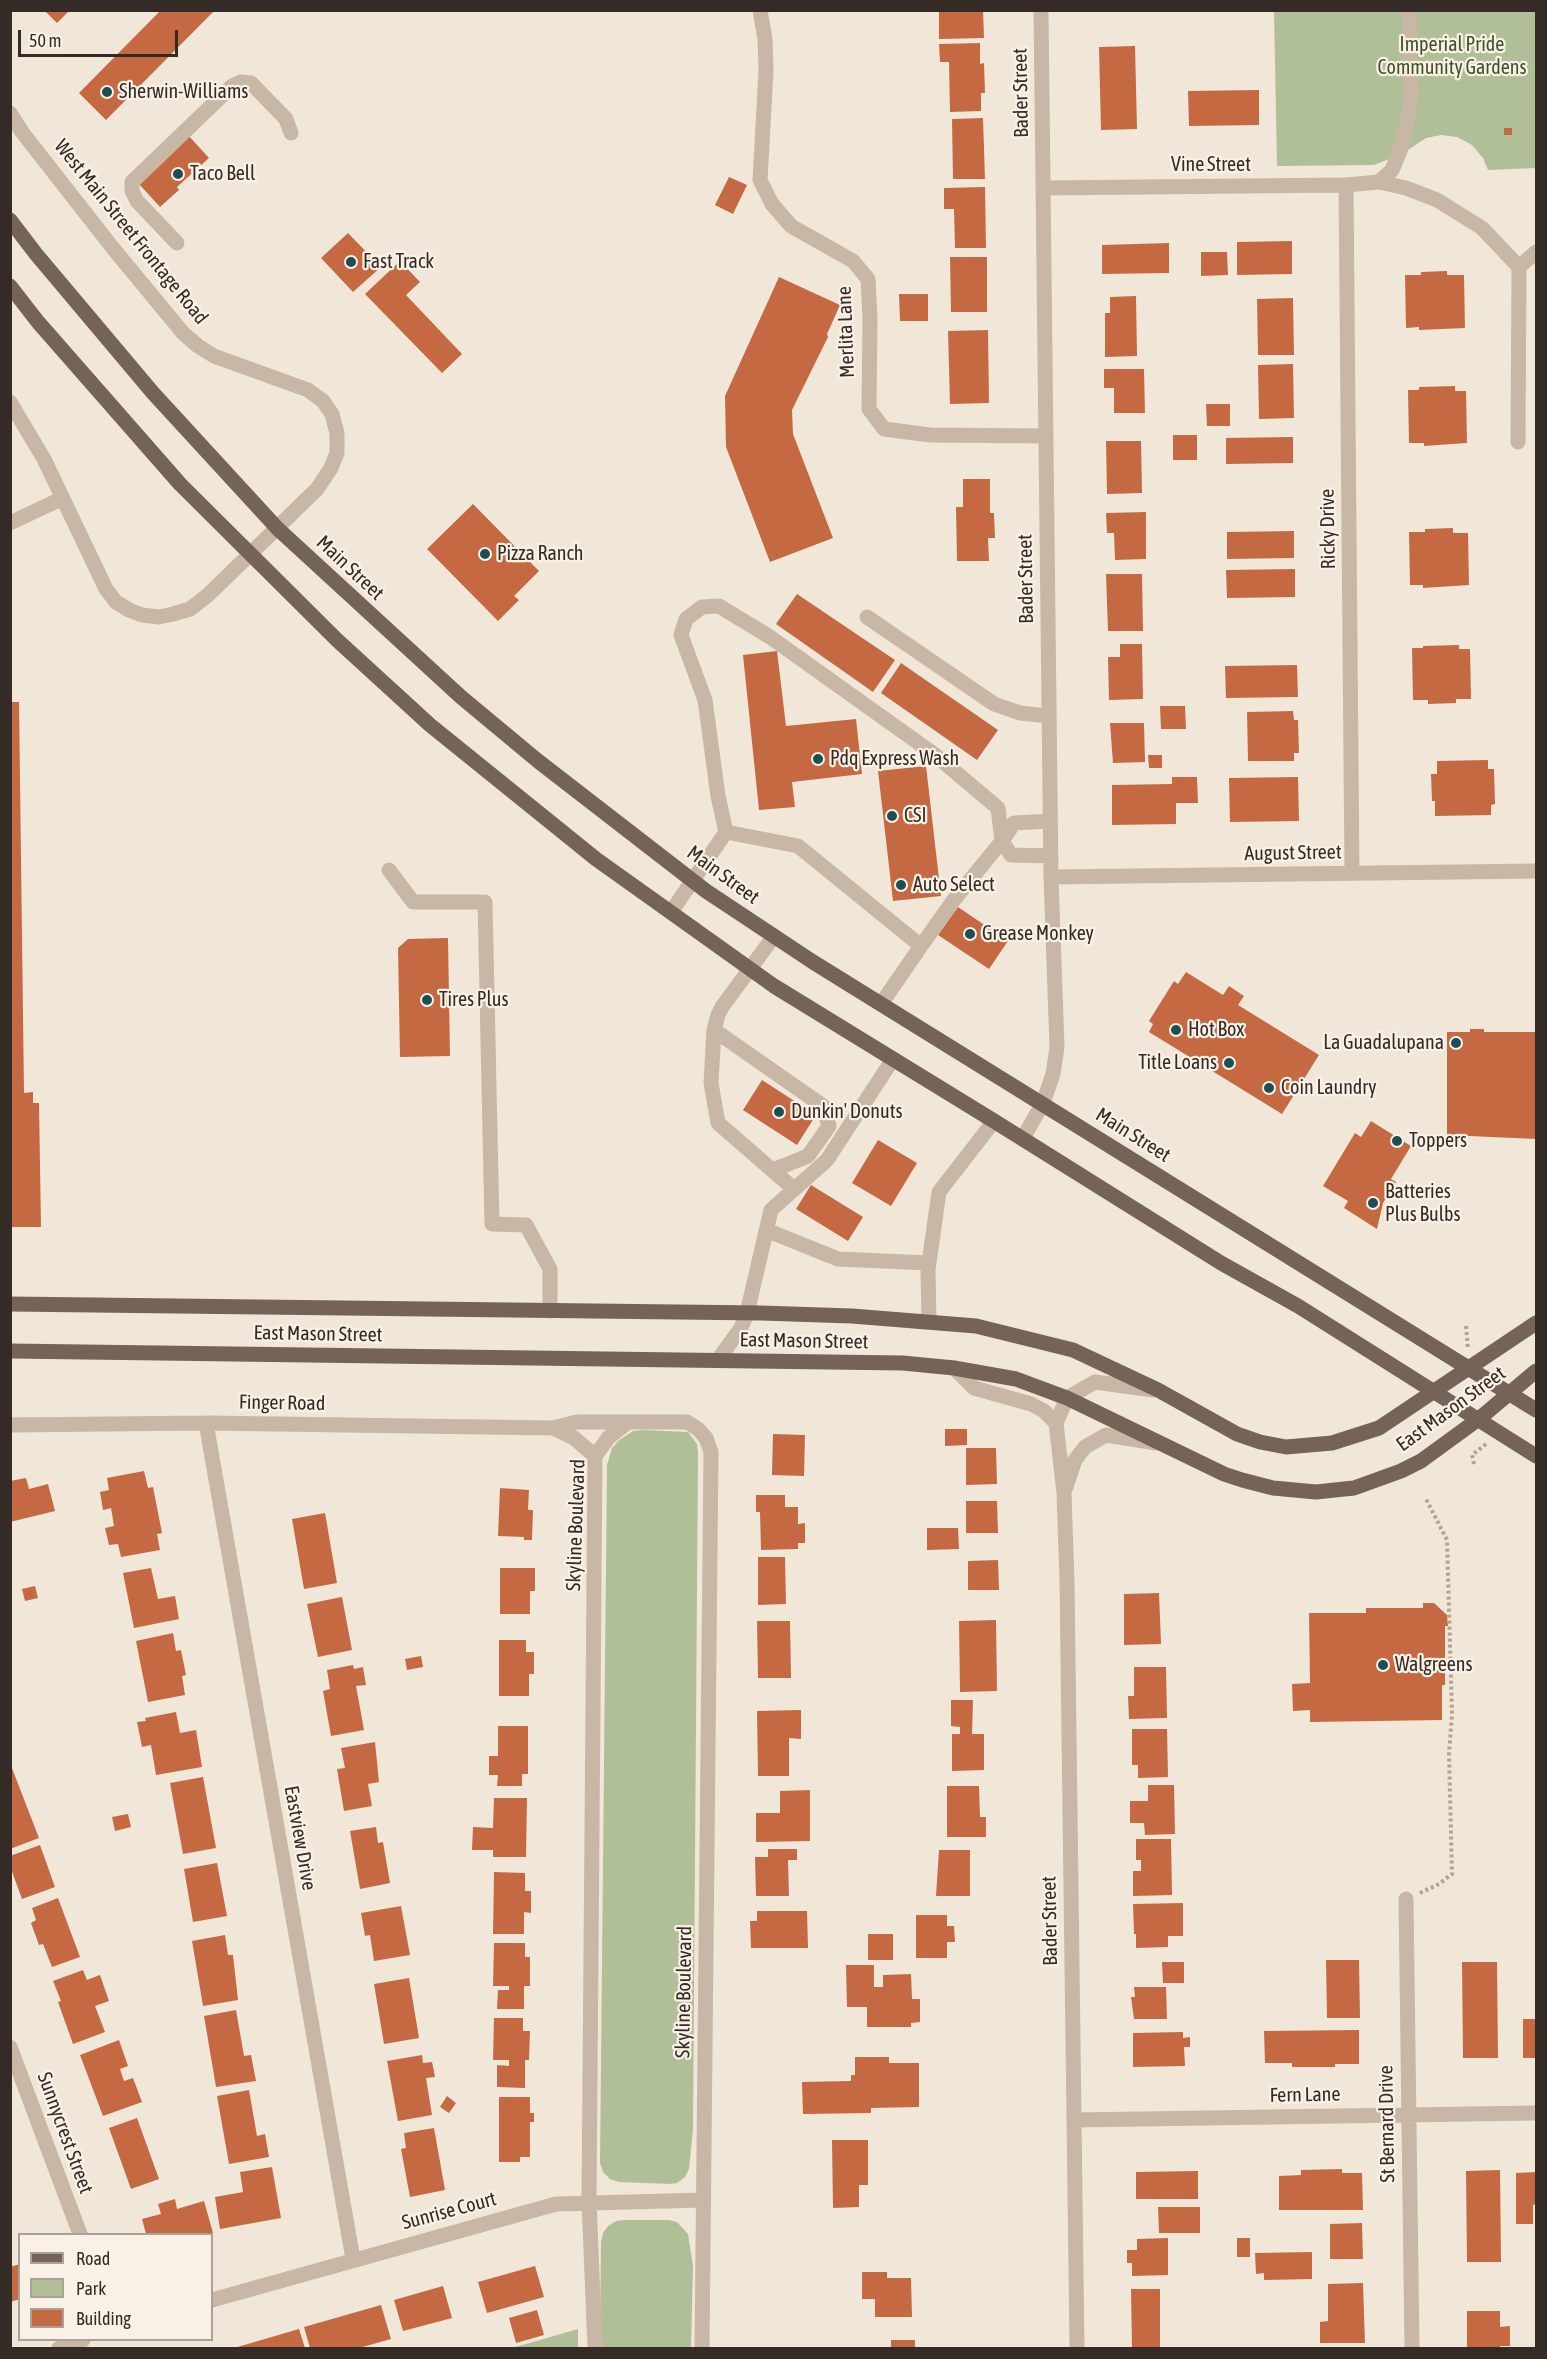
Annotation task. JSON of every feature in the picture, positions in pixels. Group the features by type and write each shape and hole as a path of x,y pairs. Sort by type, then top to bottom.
{"main road":[{"name":"Main Street","path":"10,220 153,393 278,529 461,697 538,761 692,881 774,936 1536,1410"},
{"path":"10,286 38,322 180,484 337,640 430,725 596,859 774,986 1023,1138 1221,1263 1298,1306 1480,1418 1536,1456"},
{"name":"East Mason Street","path":"10,1304 747,1313 852,1316 976,1326 1073,1350 1158,1390 1238,1434 1260,1442 1286,1447 1332,1443 1379,1428 1536,1323"},
{"name":"East Mason Street","path":"10,1351 903,1363 954,1368 1016,1379 1067,1398 1224,1474 1272,1488 1299,1492 1354,1488 1401,1472 1421,1461 1480,1418 1536,1371"}],"street":[{"name":"Merlita Lane","path":"760,10 765,39 766,70 760,180 772,204 791,226 854,261 867,279 870,318 869,409 884,429 930,435 1046,436"},
{"name":"Bader Street","path":"1023,1138 1043,1103 1053,1074 1057,1047 1050,821 1041,10"},
{"path":"1379,182 1392,170 1401,151 1412,96 1409,10"},
{"path":"177,243 137,201 132,191 132,182 232,86 241,81 251,83 286,119 291,133"},
{"name":"West Main Street Frontage Road","path":"10,113 22,132 112,248 189,338 214,356 308,390 323,401 332,414 338,441 337,453 331,468 317,489 208,595 190,609 159,617 142,615 116,602 106,589 44,459 10,402"},
{"name":"Vine Street","path":"1043,188 1346,185 1379,182 1406,188 1437,200 1482,228 1519,267"},
{"name":"Ricky Drive","path":"1346,185 1352,873"},
{"path":"1518,442 1519,267 1536,252"},
{"path":"10,523 63,498"},
{"path":"671,912 726,832 718,796 705,700 681,635 686,620 702,607 719,606 770,637 934,754 998,808 1002,841 1011,855 1051,856"},
{"path":"867,617 994,704 1020,713 1049,716"},
{"path":"881,1004 953,901 1014,823 1050,821"},
{"path":"726,832 798,846 921,946"},
{"path":"389,870 413,902 485,903 492,1224 526,1225 550,1269 550,1311"},
{"name":"August Street","path":"1051,877 1536,871"},
{"path":"774,936 722,1007 714,1030 711,1083 718,1123 794,1189"},
{"path":"714,1030 823,1106 829,1126 808,1156 773,1170"},
{"path":"718,1360 741,1328 747,1313 771,1210 827,1160 892,1059"},
{"path":"929,1321 929,1263 939,1192 994,1121"},
{"path":"766,1230 838,1259 929,1263"},
{"path":"954,1368 974,1388 1031,1404 1044,1411 1056,1423 1067,1398 1095,1382 1158,1390"},
{"name":"Finger Road","path":"10,1425 206,1423 553,1428 577,1422 628,1422"},
{"name":"Skyline Boulevard","path":"595,2349 590,2201 595,1456 609,1437 628,1422 687,1422 706,1438 711,1452 702,2349"},
{"name":"Eastview Drive","path":"206,1423 353,2259"},
{"name":"Bader Street","path":"1056,1423 1064,1493 1077,2349"},
{"path":"553,1428 574,1438 595,1456"},
{"name":"Bader Street","path":"1064,1493 1075,1460 1085,1447 1106,1436 1162,1443"},
{"name":"St Bernard Drive","path":"1406,1899 1412,2349"},
{"name":"Sunnycrest Street","path":"10,2047 79,2233"},
{"name":"Fern Lane","path":"1074,2120 1536,2113"},
{"name":"Sunrise Court","path":"213,2300 556,2204 590,2201 703,2200"},
{"path":"58,2349 80,2341"}],"path":[{"path":"1406,1899 1439,1884 1452,1874 1449,1754 1452,1714 1447,1540 1425,1497"}],"green space":[{"name":"Imperial Pride Community Gardens","path":"1274,11 1536,11 1536,168 1488,170 1483,158 1472,145 1457,137 1441,135 1426,138 1402,154 1374,165 1277,166"},
{"path":"633,1431 688,1432 697,1444 698,1454 693,2129 689,2169 685,2177 677,2183 670,2184 619,2182 610,2179 603,2172 600,2163 607,1465 612,1448 618,1441"},
{"path":"669,2220 677,2222 688,2234 693,2266 691,2348 603,2348 600,2331 601,2242 608,2226 616,2221"},
{"path":"578,2329 578,2348 512,2348"}],"building":[{"path":"44,10 70,10 57,23"},
{"path":"161,10 215,10 106,120 79,93"},
{"path":"939,10 983,10 984,38 939,39"},
{"path":"980,43 980,64 984,63 985,93 981,93 981,111 950,112 949,62 940,62 939,44"},
{"path":"1135,46 1137,129 1101,130 1099,47"},
{"path":"1259,90 1259,125 1189,126 1188,91"},
{"path":"983,118 985,179 953,179 952,119"},
{"path":"1504,128 1512,128 1512,135 1504,135"},
{"path":"187,134 209,158 177,187 179,190 160,207 139,184"},
{"path":"729,177 747,185 733,214 715,205"},
{"path":"985,187 986,248 955,248 954,209 944,209 944,188"},
{"path":"348,233 381,267 353,292 321,258"},
{"path":"1292,241 1292,274 1237,275 1237,242"},
{"path":"1169,243 1169,273 1102,274 1102,245"},
{"path":"1201,252 1227,252 1228,275 1201,276"},
{"path":"950,257 987,257 987,312 951,312"},
{"path":"400,261 420,282 406,295 462,354 442,373 365,294"},
{"path":"1447,271 1447,275 1464,275 1465,328 1419,330 1419,327 1406,328 1405,275"},
{"path":"779,277 840,305 827,334 828,337 792,410 793,434 833,538 770,562 726,447 725,396"},
{"path":"899,294 928,294 928,321 900,321"},
{"path":"1136,296 1137,356 1105,357 1105,313 1110,313 1110,297"},
{"path":"1293,298 1294,355 1258,355 1257,299"},
{"path":"988,330 989,403 950,404 948,331"},
{"path":"1293,364 1294,418 1259,419 1258,365"},
{"path":"1104,369 1144,369 1145,413 1114,413 1114,388 1104,388"},
{"path":"1455,386 1455,391 1466,391 1467,443 1424,446 1424,443 1409,443 1408,390 1419,390 1419,387"},
{"path":"1206,404 1230,404 1230,426 1207,426"},
{"path":"1173,435 1197,435 1197,460 1173,460"},
{"path":"1293,437 1293,463 1226,464 1226,438"},
{"path":"1106,441 1141,441 1142,493 1107,494"},
{"path":"963,479 990,479 990,513 994,513 995,538 988,538 989,561 957,561 956,507 963,507"},
{"path":"473,504 539,571 514,596 519,600 498,621 427,549"},
{"path":"1146,512 1146,559 1115,560 1114,533 1107,533 1106,513"},
{"path":"1453,528 1453,533 1468,533 1469,585 1423,588 1423,585 1410,585 1409,532"},
{"path":"1294,531 1294,558 1227,559 1227,532"},
{"path":"1295,569 1295,597 1227,598 1226,570"},
{"path":"1106,574 1142,574 1143,631 1108,631"},
{"path":"797,594 895,660 873,692 776,624"},
{"path":"1120,644 1142,644 1143,699 1109,700 1108,657 1120,657"},
{"path":"1459,645 1459,649 1470,649 1471,699 1456,699 1456,703 1428,704 1428,700 1413,700 1412,648"},
{"path":"777,651 786,726 856,719 862,774 792,782 795,807 759,810 743,655"},
{"path":"901,663 998,730 977,760 881,693"},
{"path":"1297,665 1298,697 1226,698 1225,666"},
{"path":"10,702 19,702 24,1093 33,1092 33,1103 39,1103 41,1227 10,1227"},
{"path":"1160,706 1185,706 1186,729 1161,729"},
{"path":"1293,711 1294,720 1298,720 1299,753 1294,753 1294,761 1248,761 1247,712"},
{"path":"1110,723 1144,723 1145,762 1113,763"},
{"path":"1148,755 1162,755 1162,768 1149,768"},
{"path":"1488,760 1488,769 1494,769 1495,804 1491,805 1491,815 1435,816 1431,774 1437,774 1437,761"},
{"path":"926,766 941,896 893,901 878,771"},
{"path":"1172,777 1197,777 1198,803 1176,803 1176,824 1112,825 1112,785 1172,784"},
{"path":"1298,777 1299,821 1230,822 1229,778"},
{"path":"958,907 1008,941 989,969 938,935"},
{"path":"448,938 450,1056 400,1057 398,948 408,939"},
{"path":"1186,972 1223,995 1229,986 1244,996 1238,1005 1319,1055 1282,1114 1149,1032 1153,1024 1149,1021 1174,981 1178,984"},
{"path":"1470,1029 1484,1029 1484,1032 1536,1032 1536,1139 1447,1135 1447,1032 1470,1032"},
{"name":"Dunkin' Donuts","path":"762,1080 816,1115 797,1145 743,1110"},
{"path":"1371,1121 1411,1146 1391,1179 1396,1182 1383,1203 1377,1229 1344,1208 1348,1201 1323,1186 1355,1133 1361,1137"},
{"path":"878,1140 917,1163 891,1206 852,1183"},
{"path":"811,1185 863,1217 848,1241 796,1209"},
{"path":"945,1429 967,1429 967,1445 945,1446"},
{"path":"773,1434 805,1435 804,1476 772,1475"},
{"path":"966,1448 996,1448 997,1484 966,1485"},
{"path":"144,1471 148,1488 153,1487 162,1533 157,1534 160,1550 121,1557 118,1544 109,1545 105,1528 114,1526 111,1508 103,1510 100,1492 109,1490 107,1478"},
{"path":"26,1478 29,1489 48,1484 55,1511 10,1522 10,1481"},
{"path":"500,1488 529,1490 528,1510 533,1510 532,1540 524,1540 524,1537 498,1536"},
{"path":"756,1495 785,1495 785,1507 798,1507 798,1524 805,1523 805,1543 798,1543 798,1549 761,1550 760,1512 756,1512"},
{"path":"966,1501 997,1501 998,1533 966,1533"},
{"path":"325,1513 337,1583 304,1589 292,1519"},
{"path":"927,1528 958,1528 959,1549 927,1550"},
{"path":"758,1557 785,1557 786,1604 758,1605"},
{"path":"998,1560 999,1590 968,1590 968,1561"},
{"path":"151,1568 158,1599 175,1596 179,1619 134,1628 123,1573"},
{"path":"500,1568 535,1568 535,1591 530,1591 530,1614 500,1614"},
{"path":"35,1586 38,1598 25,1601 22,1589"},
{"path":"1159,1593 1161,1644 1124,1645 1124,1594"},
{"path":"342,1597 352,1650 318,1657 307,1604"},
{"name":"Walgreens","path":"1423,1603 1434,1603 1447,1615 1442,1720 1310,1722 1310,1710 1293,1711 1292,1684 1310,1683 1309,1613 1366,1613 1366,1608 1423,1608"},
{"path":"996,1620 997,1691 960,1692 959,1621"},
{"path":"757,1621 790,1621 791,1678 758,1678"},
{"path":"173,1633 176,1651 181,1650 186,1675 182,1676 185,1695 148,1702 136,1641"},
{"path":"499,1640 526,1640 526,1652 534,1652 534,1674 529,1674 529,1696 499,1696"},
{"path":"421,1656 423,1667 407,1670 405,1659"},
{"path":"353,1665 354,1669 363,1667 366,1685 356,1686 364,1730 331,1736 323,1691 330,1689 327,1670"},
{"path":"1134,1667 1166,1667 1167,1718 1129,1719 1128,1696 1134,1696"},
{"path":"951,1700 973,1700 972,1734 984,1734 984,1770 952,1771 952,1734 960,1734 960,1727 951,1726"},
{"path":"801,1710 801,1739 789,1738 789,1776 758,1776 757,1711"},
{"path":"176,1712 180,1733 196,1730 202,1767 156,1775 151,1745 142,1747 137,1722 146,1721 145,1718"},
{"path":"498,1726 528,1726 528,1774 522,1774 522,1786 497,1786 498,1775 489,1775 489,1756 498,1756"},
{"path":"1132,1729 1167,1729 1168,1777 1138,1778 1138,1765 1132,1765"},
{"path":"375,1742 379,1782 368,1784 372,1806 344,1811 337,1769 345,1768 341,1748"},
{"path":"10,1763 39,1838 10,1849"},
{"path":"203,1777 216,1848 183,1854 170,1783"},
{"path":"1148,1785 1174,1785 1175,1834 1145,1835 1144,1823 1130,1823 1130,1801 1148,1801"},
{"path":"947,1786 979,1786 980,1817 986,1817 986,1837 947,1837"},
{"path":"810,1790 810,1841 756,1842 756,1813 780,1813 780,1791"},
{"path":"494,1798 527,1798 526,1857 493,1857 493,1850 472,1850 473,1827 493,1828"},
{"path":"128,1814 131,1827 115,1831 112,1817"},
{"path":"376,1827 378,1843 383,1842 390,1883 360,1889 350,1831"},
{"path":"1136,1839 1171,1839 1172,1895 1133,1896 1133,1871 1141,1871 1141,1860 1136,1860"},
{"path":"40,1845 55,1887 22,1899 10,1866 10,1856"},
{"path":"768,1849 797,1849 797,1860 788,1860 789,1896 756,1896 755,1857 768,1857"},
{"path":"939,1850 970,1850 970,1896 936,1896"},
{"path":"217,1863 227,1916 193,1922 184,1869"},
{"path":"494,1872 525,1873 525,1891 531,1891 531,1913 524,1912 524,1934 493,1934"},
{"path":"58,1898 80,1957 52,1967 43,1944 39,1945 31,1923 36,1920 32,1908"},
{"path":"1183,1903 1183,1936 1168,1936 1168,1947 1136,1948 1133,1904"},
{"path":"401,1906 410,1955 374,1961 370,1935 365,1936 361,1913"},
{"path":"757,1911 807,1911 808,1948 751,1948 750,1921 757,1921"},
{"path":"916,1915 947,1915 947,1926 954,1926 955,1942 947,1942 947,1958 916,1958"},
{"path":"868,1934 893,1934 893,1960 868,1960"},
{"path":"225,1935 228,1955 233,1955 238,2000 203,2006 192,1941"},
{"path":"494,1943 525,1943 525,1957 530,1957 530,1986 524,1986 524,2009 497,2009 498,1990 509,1990 509,1986 493,1986"},
{"path":"1326,1960 1359,1960 1360,2018 1327,2018"},
{"path":"1162,1962 1184,1962 1184,1983 1163,1983"},
{"path":"1462,1962 1497,1962 1498,2058 1463,2058"},
{"path":"846,1965 874,1965 874,1987 883,1987 883,1975 911,1974 912,1999 920,1999 920,2022 911,2023 911,2027 867,2027 867,2007 847,2007"},
{"path":"83,1970 87,1980 100,1975 109,2001 95,2006 105,2032 73,2044 53,1981"},
{"path":"409,1978 419,2038 384,2044 374,1984"},
{"path":"1134,1987 1166,1987 1167,2019 1134,2019 1131,1997 1135,1997"},
{"path":"236,2010 244,2056 251,2055 256,2081 216,2087 204,2016"},
{"path":"494,2018 523,2018 523,2031 530,2031 529,2060 525,2060 525,2088 497,2087 497,2065 509,2066 509,2060 493,2060"},
{"path":"1523,2019 1536,2019 1536,2058 1523,2058"},
{"path":"1359,2030 1359,2064 1335,2064 1335,2067 1292,2067 1292,2063 1265,2063 1264,2031"},
{"path":"1183,2032 1183,2038 1190,2037 1190,2047 1184,2047 1185,2066 1133,2067 1133,2033"},
{"path":"119,2040 128,2066 120,2069 124,2081 133,2078 142,2102 103,2116 80,2055"},
{"path":"422,2055 423,2063 432,2062 435,2077 426,2078 432,2115 398,2121 387,2061"},
{"path":"855,2057 889,2057 889,2063 919,2063 919,2107 871,2108 871,2113 803,2114 802,2082 851,2081 851,2075 855,2075"},
{"path":"249,2090 257,2136 265,2134 269,2157 229,2164 217,2096"},
{"path":"447,2096 456,2103 449,2113 440,2107"},
{"path":"499,2097 530,2097 530,2113 534,2113 534,2122 530,2122 530,2157 520,2157 520,2162 499,2162"},
{"path":"137,2118 159,2179 131,2189 109,2128"},
{"path":"434,2128 445,2190 410,2197 401,2149 406,2148 404,2133"},
{"path":"832,2140 868,2140 868,2185 859,2185 859,2207 833,2208"},
{"path":"272,2167 281,2218 220,2229 215,2197 243,2192 240,2172"},
{"path":"1342,2169 1342,2173 1362,2173 1363,2210 1279,2210 1279,2176 1301,2175 1301,2170"},
{"path":"1500,2170 1501,2262 1467,2262 1466,2171"},
{"path":"1198,2171 1198,2199 1136,2199 1136,2172"},
{"path":"1536,2172 1536,2204 1533,2205 1533,2224 1516,2224 1516,2173"},
{"path":"175,2199 177,2209 204,2201 213,2233 146,2233 142,2219 161,2214 158,2204"},
{"path":"1158,2207 1200,2207 1200,2233 1159,2233"},
{"path":"1362,2223 1363,2259 1330,2259 1330,2224"},
{"path":"1168,2238 1168,2275 1132,2276 1132,2263 1127,2263 1127,2250 1137,2250 1137,2239"},
{"path":"1237,2238 1250,2238 1250,2257 1237,2257"},
{"path":"1312,2252 1312,2279 1264,2280 1264,2273 1256,2274 1255,2253"},
{"path":"18,2265 18,2300 10,2302 10,2267"},
{"path":"535,2266 544,2297 487,2313 478,2282"},
{"path":"862,2272 887,2272 887,2278 911,2278 912,2317 875,2317 875,2299 862,2299"},
{"path":"1363,2283 1365,2343 1320,2343 1320,2322 1328,2321 1328,2284"},
{"path":"443,2286 452,2318 403,2331 394,2300"},
{"path":"1131,2289 1160,2289 1160,2348 1132,2348"},
{"path":"381,2305 391,2339 359,2348 310,2348 304,2327"},
{"path":"537,2310 544,2335 516,2343 509,2318"},
{"path":"1467,2311 1500,2311 1500,2327 1510,2326 1510,2346 1467,2348"},
{"path":"299,2329 305,2348 234,2348"},
{"path":"891,2340 915,2340 915,2348 891,2348"}],"place":[{"name":"Sherwin-Williams","path":"107,92"},
{"name":"Taco Bell","path":"178,174"},
{"name":"Fast Track","path":"351,262"},
{"name":"Pizza Ranch","path":"485,554"},
{"name":"Pdq Express Wash","path":"818,759"},
{"name":"CSI","path":"892,816"},
{"name":"Auto Select","path":"901,885"},
{"name":"Grease Monkey","path":"970,934"},
{"name":"Tires Plus","path":"427,1000"},
{"name":"Hot Box","path":"1176,1030"},
{"name":"La Guadalupana","path":"1456,1043"},
{"name":"Title Loans","path":"1229,1063"},
{"name":"Coin Laundry","path":"1269,1088"},
{"name":"Dunkin' Donuts","path":"779,1112"},
{"name":"Toppers","path":"1397,1141"},
{"name":"Batteries Plus Bulbs","path":"1373,1203"},
{"name":"Walgreens","path":"1383,1665"}]}
